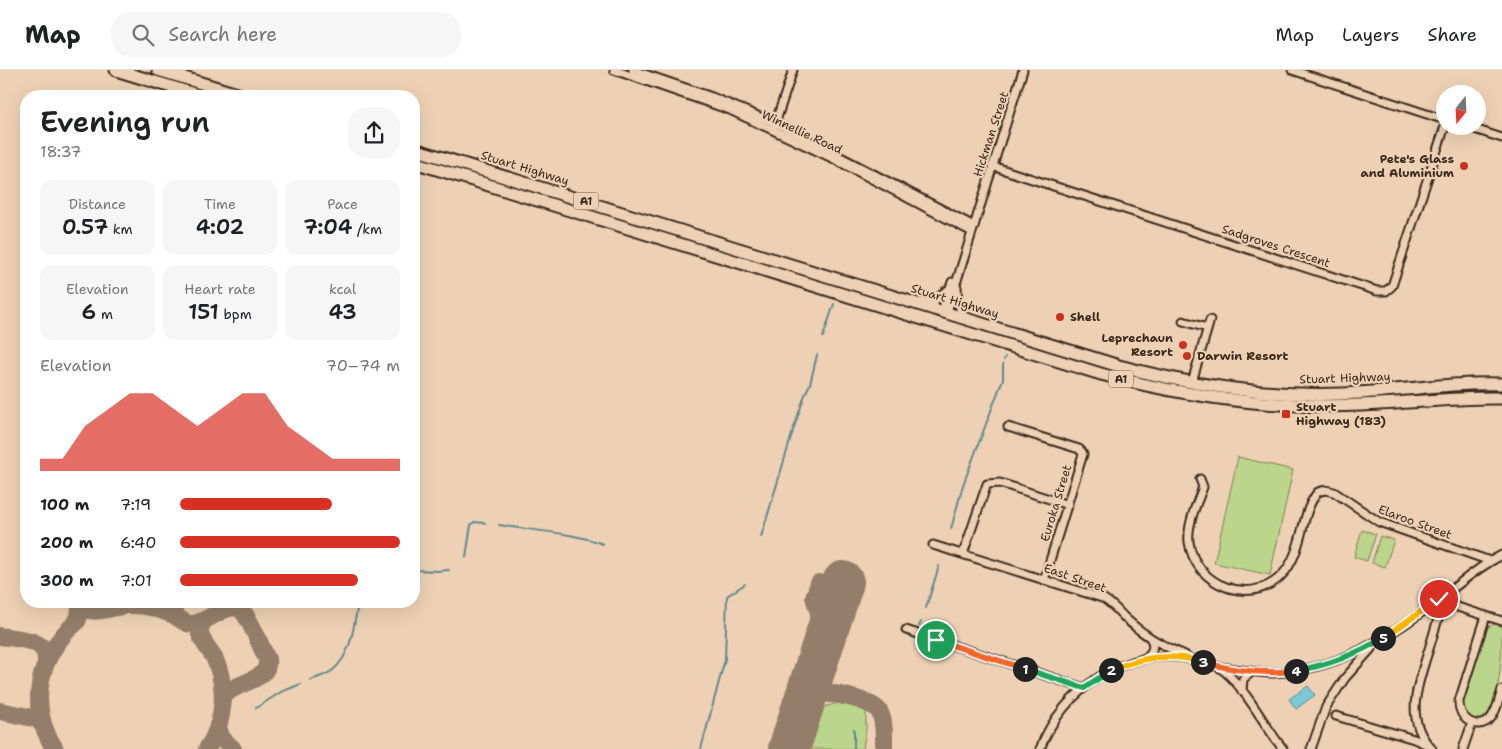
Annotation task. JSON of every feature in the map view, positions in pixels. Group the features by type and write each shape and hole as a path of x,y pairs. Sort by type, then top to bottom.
{"highway":[{"path":"116,70 181,90"},
{"path":"158,70 224,90"},
{"name":"Stuart Highway","path":"420,151 1119,366 1192,382 1341,400 1502,398"},
{"name":"Stuart Highway","path":"420,164 1146,386 1215,399 1283,405 1341,400 1461,384 1502,384"},
{"path":"927,320 937,320 945,313 949,323 1006,341 1013,346"},
{"path":"1034,339 1041,351 1069,360 1080,367"}],"street":[{"name":"Winnellie Road","path":"614,70 774,127"},
{"name":"Winnellie Road","path":"633,70 712,97 971,228"},
{"path":"774,127 793,70"},
{"name":"Hickman Street","path":"945,313 951,283 980,204 1023,70"},
{"path":"1292,70 1436,117"},
{"path":"1486,133 1502,138"},
{"name":"Sadgroves Crescent","path":"992,166 1377,291 1386,291 1392,286 1442,135"},
{"name":"Hickman Street","path":"945,313 958,277 971,228"},
{"name":"Hickman Street","path":"958,277 958,303 963,317"},
{"name":"Hickman Street","path":"908,301 934,301 944,294 951,283"},
{"path":"1192,382 1210,320"},
{"path":"1182,321 1207,328"},
{"name":"Euroka Street","path":"1008,427 1079,449 1082,452 1068,505 1044,580"},
{"name":"Elaroo Street","path":"1200,479 1203,487 1189,534 1192,552 1200,570 1207,577 1220,585 1230,588 1243,591 1259,589 1275,581 1284,573 1294,555 1312,501 1318,492 1325,490 1334,492 1379,522 1497,557"},
{"path":"963,554 987,484 1000,483 1068,505"},
{"name":"East Street","path":"933,545 1105,599 1126,619 1149,636 1197,660"},
{"path":"1141,660 1177,657 1197,660 1220,667 1274,673 1326,664 1360,652 1384,637 1414,618 1497,557"},
{"path":"1429,748 1417,722 1415,697 1440,612 1445,606 1453,605 1502,621"},
{"path":"1486,616 1459,701 1461,714 1472,723 1482,723 1492,717 1502,690"},
{"path":"906,630 1084,688"},
{"path":"1040,749 1056,718 1084,688 1111,670 1148,657 1152,650 1153,641 1149,636"},
{"path":"1311,749 1323,714 1336,693 1362,657 1384,637"},
{"path":"1220,667 1242,691 1283,749"},
{"path":"1242,691 1243,679 1252,672"},
{"path":"1336,716 1414,739 1429,748"},
{"path":"1463,749 1472,723"}],"green space":[{"path":"1238,457 1293,470 1270,575 1214,563"},
{"path":"1362,530 1376,534 1367,561 1354,557"},
{"path":"1380,536 1394,540 1385,567 1372,563"},
{"path":"1498,623 1502,624 1499,681 1491,709 1484,718 1475,721 1465,714 1461,705 1484,632 1490,626"},
{"path":"838,703 859,707 866,712 863,749 807,749 820,708"}],"water":[{"path":"1308,686 1315,695 1296,709 1289,699"}],"waterway":[{"path":"823,337 834,304"},
{"path":"761,537 796,421 810,384 817,355"},
{"path":"951,529 963,485 1003,379 1003,364"},
{"path":"466,557 471,525 474,522 485,523"},
{"path":"499,525 565,534 603,544"},
{"path":"926,608 939,566"},
{"path":"420,570 449,570"},
{"path":"701,749 725,659 727,596 745,584"},
{"path":"311,680 331,672 340,663 351,638 357,608"},
{"path":"919,626 921,622"},
{"path":"256,708 281,692 301,684"},
{"path":"854,729 854,749"}],"taxiway":[{"path":"826,635 814,597 819,583 840,590"},
{"path":"55,749 47,735 39,707 41,678 52,651 65,633 77,621 80,608"},
{"path":"85,608 97,611 113,608"},
{"path":"154,608 174,615 189,624 203,621 229,608"},
{"path":"223,698 227,692 263,673 267,667 267,659 247,618 238,608"},
{"path":"205,620 202,623 200,634 214,657 223,692 218,727 207,749"},
{"path":"0,636 22,639 37,644 45,653 46,661"},
{"path":"816,665 816,679 820,686 831,694"},
{"path":"802,708 812,697 825,693 861,700 875,707 881,715 884,729 884,749"},
{"path":"0,711 37,719 43,725"},
{"path":"218,726 221,737 233,749"}],"runway":[{"path":"789,749 843,582"}],"place":[{"name":"Pete's Glass and Aluminium","path":"1464,166"},
{"name":"Shell","path":"1060,317"},
{"name":"Leprechaun Resort","path":"1183,345"},
{"name":"Darwin Resort","path":"1187,356"},
{"name":"Stuart Highway (183)","path":"1286,414"}],"route":[{"path":"936,640 1084,688 1105,673 1118,667 1161,657 1177,657 1197,660 1220,667 1274,673 1320,666 1360,652 1414,618 1439,599"}]}
